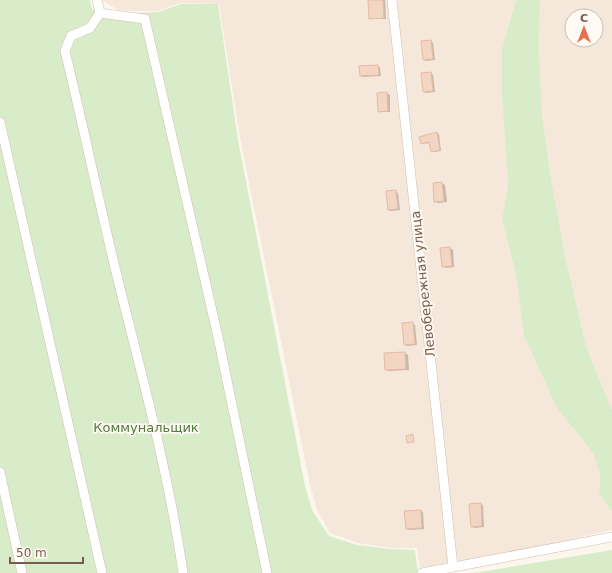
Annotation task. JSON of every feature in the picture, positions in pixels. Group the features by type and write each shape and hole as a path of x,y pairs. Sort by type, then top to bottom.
{"street":[{"path":"97,0 100,13 90,28 71,36 65,51 150,408 179,544 183,573"},
{"name":"Левобережная улица","path":"392,0 453,567"},
{"path":"100,13 145,19 216,329 267,573"},
{"path":"0,122 102,573"},
{"path":"0,472 22,573"},
{"path":"422,573 612,537"}],"shaded area":[{"path":"102,0 516,0 502,49 502,97 508,184 502,220 516,274 557,408 593,453 600,475 599,493 612,512 612,530 519,551 420,568 417,548 392,548 358,543 330,533 317,510 310,485 240,138 219,4 180,3 158,11 136,11 118,10"},
{"path":"540,0 612,0 612,410 586,346 565,255 551,179 542,115 539,49"}],"green space":[{"name":"Коммунальщик","path":"0,0 90,0 92,9 135,13 158,12 181,4 218,4 238,140 305,486 312,510 329,536 357,545 415,550 418,573 0,573"},
{"path":"516,0 540,0 539,49 542,115 551,179 565,255 586,346 612,410 612,512 599,493 600,475 593,453 557,408 524,335 516,274 502,220 508,184 502,97 502,49"},
{"path":"612,550 612,573 474,573"}],"building":[{"path":"368,0 383,0 384,18 369,19"},
{"path":"431,40 433,59 423,60 421,41"},
{"path":"378,65 379,75 360,76 359,66"},
{"path":"431,72 433,91 423,92 421,73"},
{"path":"387,92 388,111 378,112 377,93"},
{"path":"437,132 440,150 431,152 429,142 421,144 419,137"},
{"path":"442,182 444,201 434,202 433,183"},
{"path":"396,190 398,209 388,210 386,191"},
{"path":"450,247 452,266 442,267 440,248"},
{"path":"413,322 415,344 404,345 402,323"},
{"path":"405,352 406,369 385,370 384,353"},
{"path":"413,434 414,442 407,443 406,436"},
{"path":"481,503 482,526 471,527 469,504"},
{"path":"421,510 422,528 406,529 404,511"}]}
